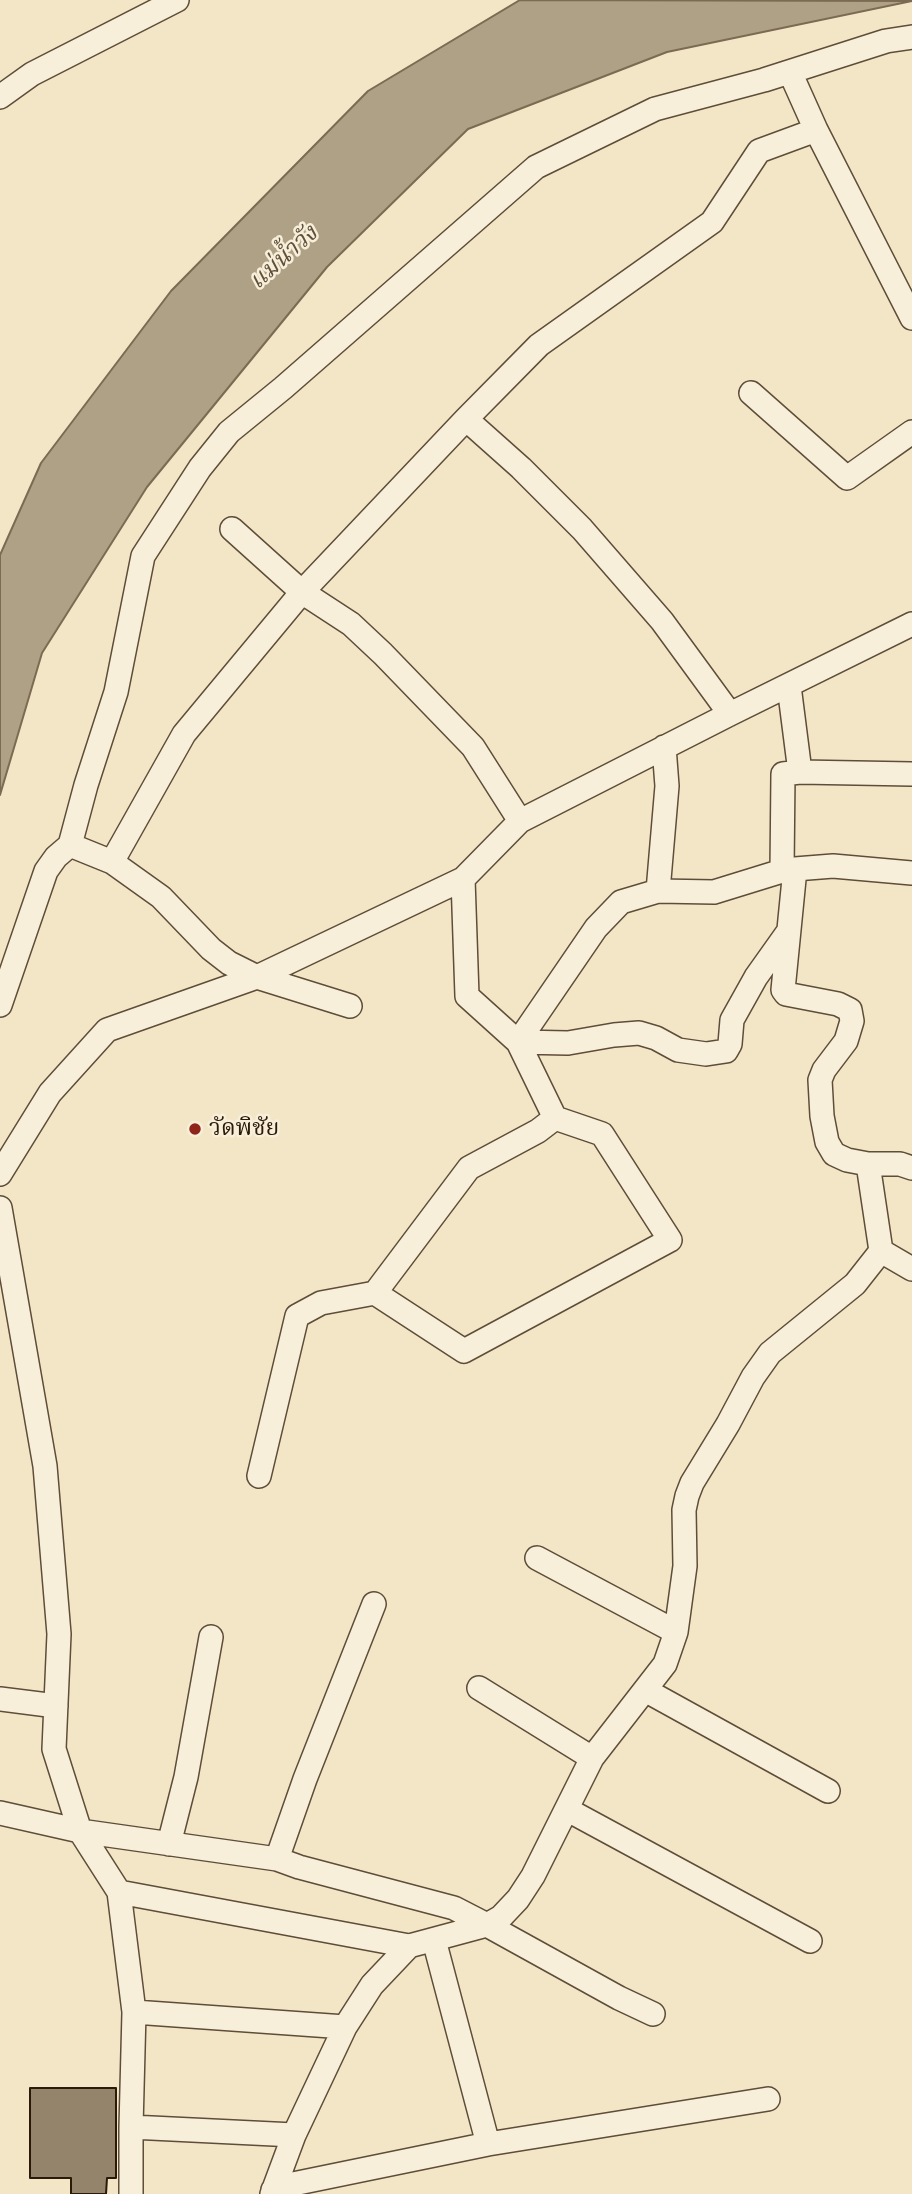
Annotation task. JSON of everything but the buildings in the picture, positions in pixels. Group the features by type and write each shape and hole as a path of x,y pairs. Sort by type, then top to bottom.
{"street":[{"path":"0,97 32,74 177,0"},
{"path":"0,1005 46,871 55,857 70,845 116,692 143,556 200,468 229,432 536,167 655,109 790,72 886,41 912,37"},
{"path":"790,72 816,130 912,318"},
{"path":"112,862 184,734 302,592 466,419 539,345 712,222 760,151 816,130"},
{"path":"751,393 847,478 912,432"},
{"path":"466,419 521,468 582,529 662,621 730,714"},
{"path":"232,529 302,592 351,624 473,747 520,821"},
{"path":"0,1174 50,1093 107,1030 257,977 463,879 520,821 912,624"},
{"path":"789,686 800,772"},
{"path":"658,891 667,795 664,747"},
{"path":"912,774 783,774 788,932 782,988 784,992 838,1004 849,1010 852,1021 846,1041 824,1070 820,1080 822,1116 827,1142 834,1154 868,1164 900,1164 912,1168"},
{"path":"70,845 112,862 161,897 219,956 257,977 350,1006"},
{"path":"518,1042 596,928 621,902 658,891 714,892 788,870 833,866 912,873"},
{"path":"375,1293 464,1351 670,1240 602,1135 555,1118 518,1042 467,996 463,879"},
{"path":"518,1042 568,1043 639,1033 656,1038 678,1050 706,1054 726,1051 730,1044 732,1020 756,977 788,932"},
{"path":"259,1476 297,1316 321,1303 375,1293 469,1168 538,1131 555,1118"},
{"path":"119,1892 409,1946 487,1925 501,1917 518,1899 533,1876 592,1758 665,1664 676,1632 685,1566 684,1510 692,1483 753,1377 770,1353 855,1284 881,1251 868,1164"},
{"path":"0,1208 45,1466 59,1634 54,1749 80,1831 119,1892 134,2012 131,2194"},
{"path":"881,1251 912,1269"},
{"path":"537,1558 676,1632"},
{"path":"277,1859 305,1779 374,1604"},
{"path":"169,1844 186,1777 211,1637"},
{"path":"479,1688 592,1758"},
{"path":"645,1690 828,1791"},
{"path":"0,1699 55,1706"},
{"path":"568,1810 810,1941"},
{"path":"0,1813 80,1831 277,1859 454,1908 653,2014"},
{"path":"434,1940 488,2144"},
{"path":"272,2192 294,2136 345,2027 372,1985 409,1946"},
{"path":"134,2012 345,2027"},
{"path":"272,2192 293,2184 488,2144 768,2099"},
{"path":"131,2127 294,2136"}],"water":[{"name":"แม่น้ำวัง","path":"520,0 912,1 667,52 468,129 327,267 147,487 42,653 0,795 0,555 41,463 171,291 368,91"}],"place":[{"name":"วัดพิชัย","path":"195,1129"}]}
